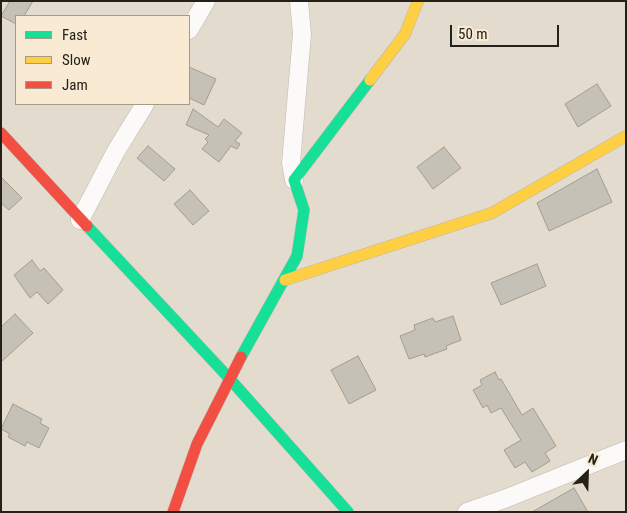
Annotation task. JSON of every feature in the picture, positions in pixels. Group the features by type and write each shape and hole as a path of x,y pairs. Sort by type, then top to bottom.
{"street":[{"path":"190,28 206,1"},
{"path":"172,512 197,444 229,378 285,280 301,241 304,210 290,163 302,34 299,1"},
{"path":"294,180 405,34 418,1"},
{"path":"80,220 116,151 144,105"},
{"path":"1,133 229,378 348,512"},
{"path":"285,280 492,213 626,136"},
{"path":"468,512 626,450"}],"building":[{"path":"10,1 33,1 25,15 15,15 15,23 1,16"},
{"path":"190,67 216,79 204,105 190,98"},
{"path":"597,84 611,106 578,127 565,104"},
{"path":"193,109 218,127 224,119 242,133 235,141 240,144 237,149 231,146 219,162 202,149 208,142 205,139 209,135 186,125"},
{"path":"148,146 175,169 164,181 137,158"},
{"path":"444,147 461,168 433,189 417,167"},
{"path":"597,169 612,202 549,231 537,203"},
{"path":"1,177 22,198 9,210 1,203"},
{"path":"190,190 209,211 193,225 174,204"},
{"path":"32,260 40,271 44,268 63,290 48,304 37,292 30,298 14,275"},
{"path":"537,264 546,286 501,305 491,283"},
{"path":"15,314 33,333 1,362 1,327"},
{"path":"453,316 461,340 446,346 447,349 425,357 424,354 409,359 400,336 415,330 414,325 433,318 435,322"},
{"path":"358,356 376,390 349,404 331,370"},
{"path":"495,372 522,415 533,408 556,446 545,453 550,461 532,472 525,462 515,468 504,450 521,440 501,408 491,413 487,405 483,408 473,390 482,385 480,380"},
{"path":"13,404 42,419 40,423 49,428 39,448 27,442 25,446 8,437 10,434 1,429"},
{"path":"574,488 588,512 532,512"}],"traffic: fast":[{"path":"241,357 297,256 304,210 294,180 370,80"},
{"path":"87,226 229,378 348,512"}],"traffic: slow":[{"path":"370,80 405,34 418,1"},
{"path":"285,280 492,213 626,136"}],"traffic: jam":[{"path":"1,133 87,226"},
{"path":"173,512 197,444 241,357"}]}
